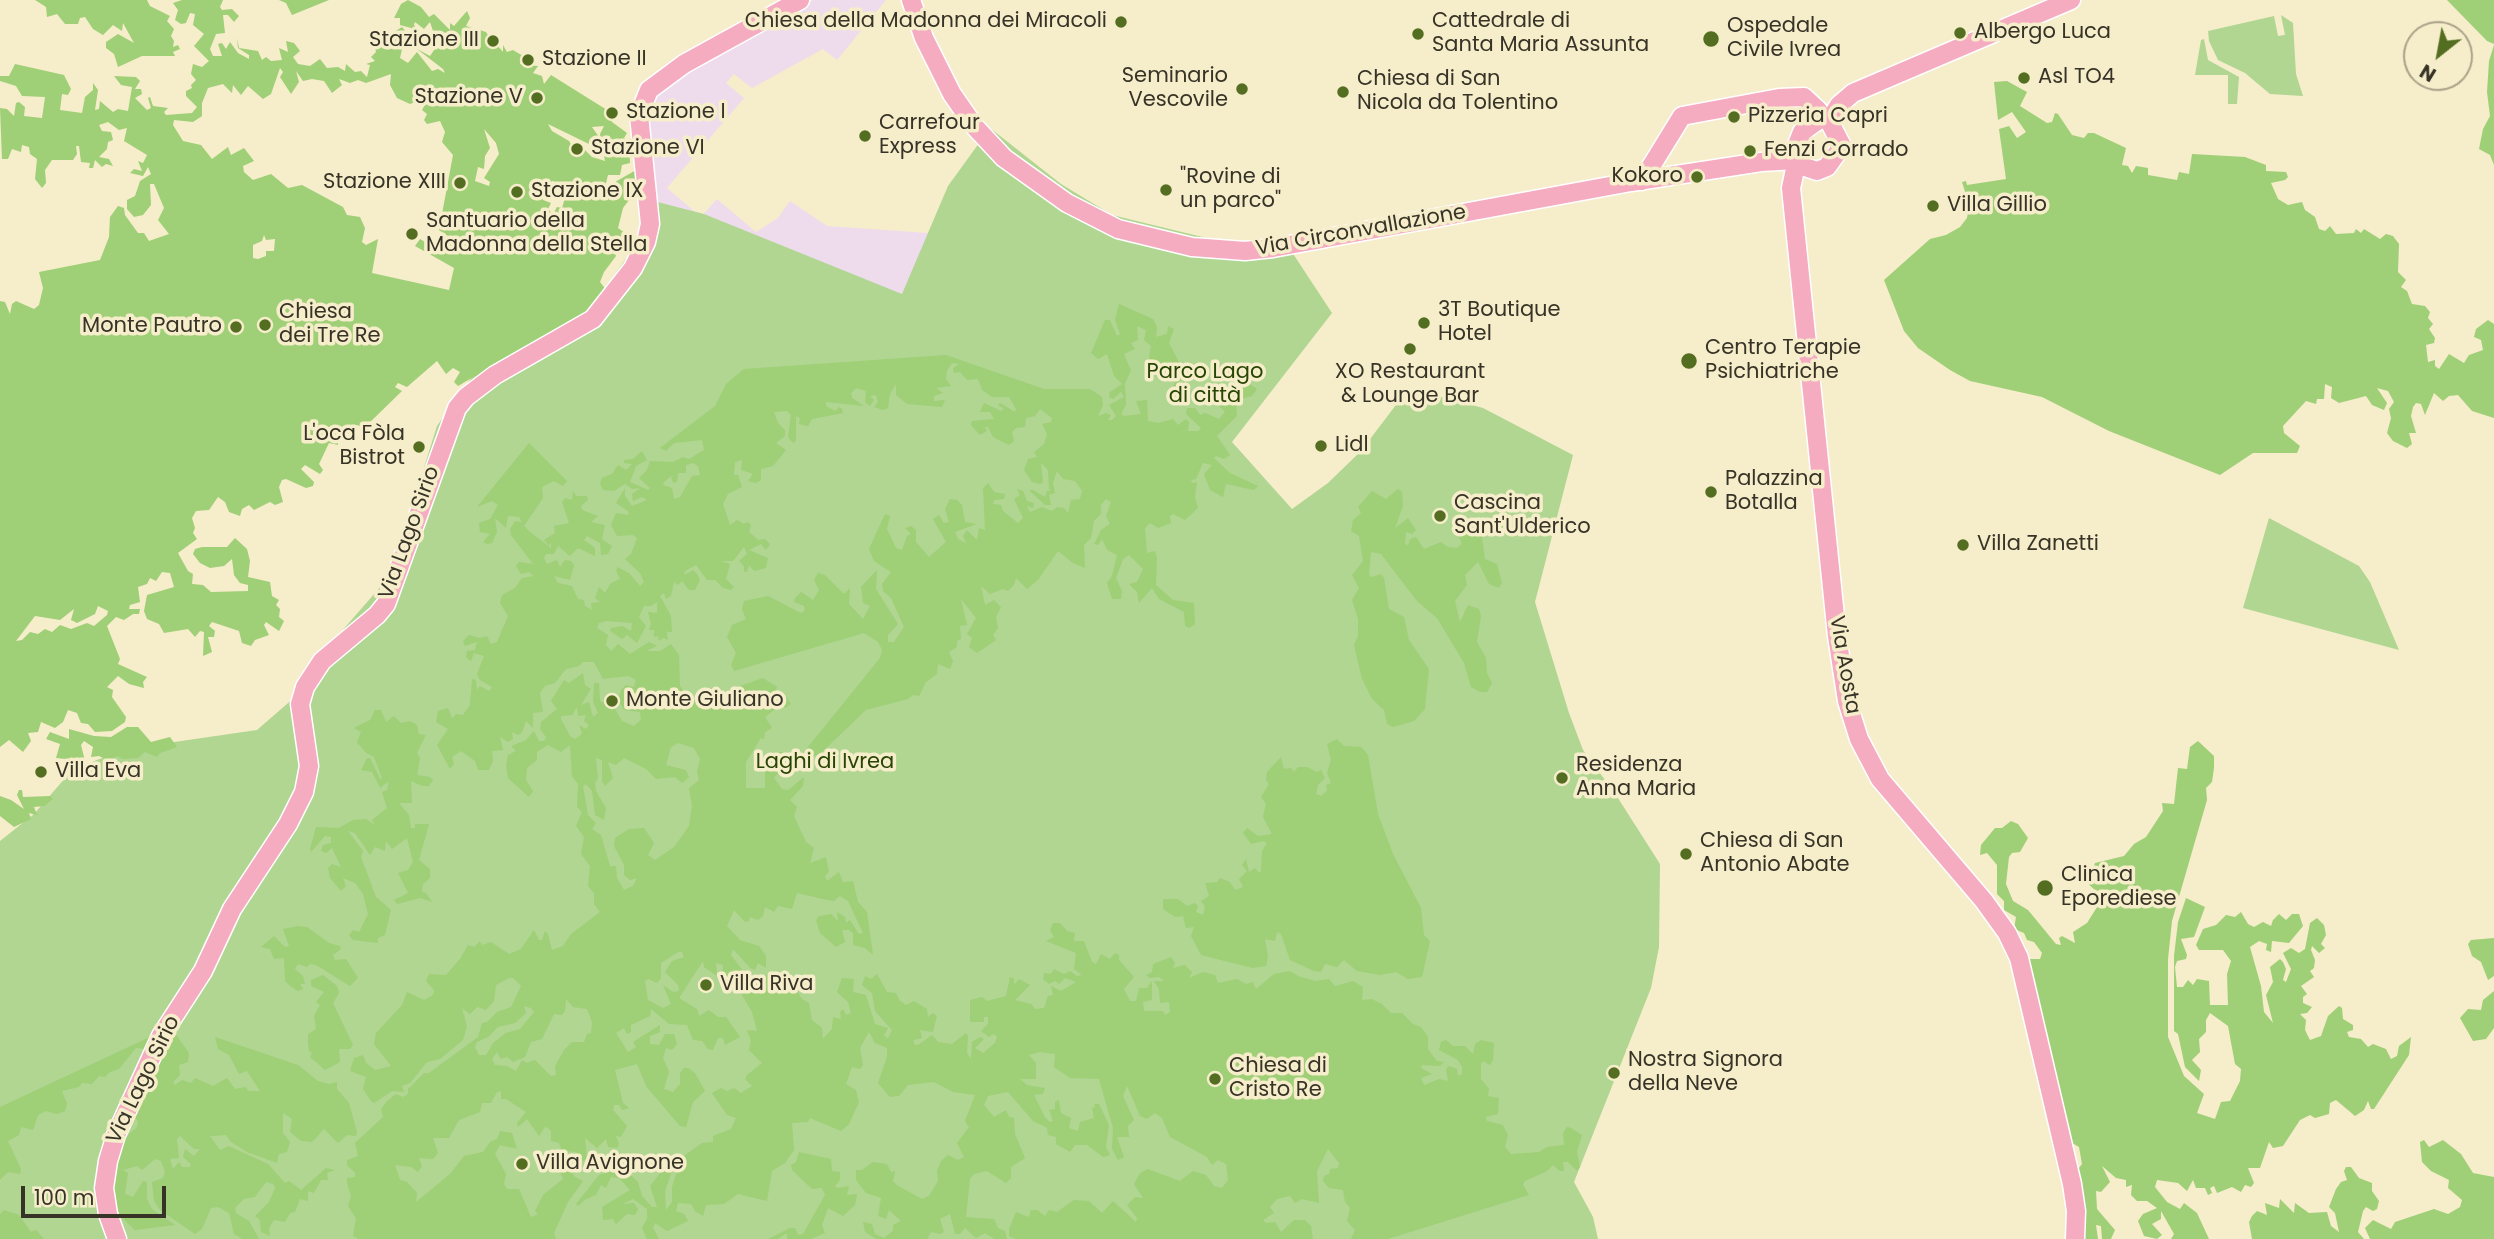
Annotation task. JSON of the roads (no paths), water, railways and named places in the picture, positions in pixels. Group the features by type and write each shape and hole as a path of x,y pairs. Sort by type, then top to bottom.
{"main road":[{"name":"Via Lago Sirio","path":"117,1239 108,1214 104,1188 111,1148 161,1036 203,971 232,909 288,824 304,792 309,766 300,704 305,687 322,661 377,615 386,604 457,408 466,397 495,375 593,318 624,282 643,250 650,224 650,201 639,115 649,90 684,64 800,0"},
{"name":"Via Circonvallazione","path":"911,0 944,81 963,112 993,148 1067,203 1118,229 1143,237 1211,249 1263,249 1642,181 1775,162 1803,165"},
{"path":"1642,181 1682,116 1779,98 1804,97 1818,110 1825,120 1842,146 1827,167 1817,172 1803,165 1794,152 1797,139 1809,125 1825,120 1845,98 2071,0"},
{"path":"1775,162 1783,167 1791,180"},
{"path":"1793,200 1803,165"},
{"name":"Via Aosta","path":"1803,165 1791,180 1837,636 1847,701 1859,739 1880,779 1984,901 2007,933 2019,958 2072,1184 2076,1211 2075,1239"}],"place":[{"name":"Chiesa della Madonna dei Miracoli","path":"1121,22"},
{"name":"Albergo Luca","path":"1960,33"},
{"name":"Cattedrale di Santa Maria Assunta","path":"1418,34"},
{"name":"Ospedale Civile Ivrea","path":"1711,39"},
{"name":"Stazione III","path":"493,41"},
{"name":"Stazione II","path":"528,60"},
{"name":"Asl TO4","path":"2024,78"},
{"name":"Seminario Vescovile","path":"1242,89"},
{"name":"Chiesa di San Nicola da Tolentino","path":"1343,92"},
{"name":"Stazione V","path":"537,98"},
{"name":"Stazione I","path":"612,113"},
{"name":"Pizzeria Capri","path":"1734,117"},
{"name":"Carrefour Express","path":"865,136"},
{"name":"Stazione VI","path":"577,149"},
{"name":"Fenzi Corrado","path":"1750,151"},
{"name":"Kokoro","path":"1697,177"},
{"name":"Stazione XIII","path":"460,183"},
{"name":"\"Rovine di un parco\"","path":"1166,190"},
{"name":"Stazione IX","path":"517,192"},
{"name":"Villa Gillio","path":"1933,206"},
{"name":"Santuario della Madonna della Stella","path":"412,234"},
{"name":"3T Boutique Hotel","path":"1424,323"},
{"name":"Chiesa dei Tre Re","path":"265,325"},
{"name":"Monte Pautro","path":"236,327"},
{"name":"XO Restaurant & Lounge Bar","path":"1410,349"},
{"name":"Centro Terapie Psichiatriche","path":"1689,361"},
{"name":"Lidl","path":"1321,446"},
{"name":"L'oca Fòla Bistrot","path":"419,447"},
{"name":"Palazzina Botalla","path":"1711,492"},
{"name":"Cascina Sant'Ulderico","path":"1440,516"},
{"name":"Villa Zanetti","path":"1963,545"},
{"name":"Monte Giuliano","path":"612,701"},
{"name":"Villa Eva","path":"41,772"},
{"name":"Residenza Anna Maria","path":"1562,778"},
{"name":"Chiesa di San Antonio Abate","path":"1686,854"},
{"name":"Clinica Eporediese","path":"2045,888"},
{"name":"Villa Riva","path":"706,985"},
{"name":"Nostra Signora della Neve","path":"1614,1073"},
{"name":"Chiesa di Cristo Re","path":"1215,1079"},
{"name":"Villa Avignone","path":"522,1164"}],"park label":[{"name":"Parco Lago di città","path":"1205,385"},
{"name":"Laghi di Ivrea","path":"825,763"}]}
